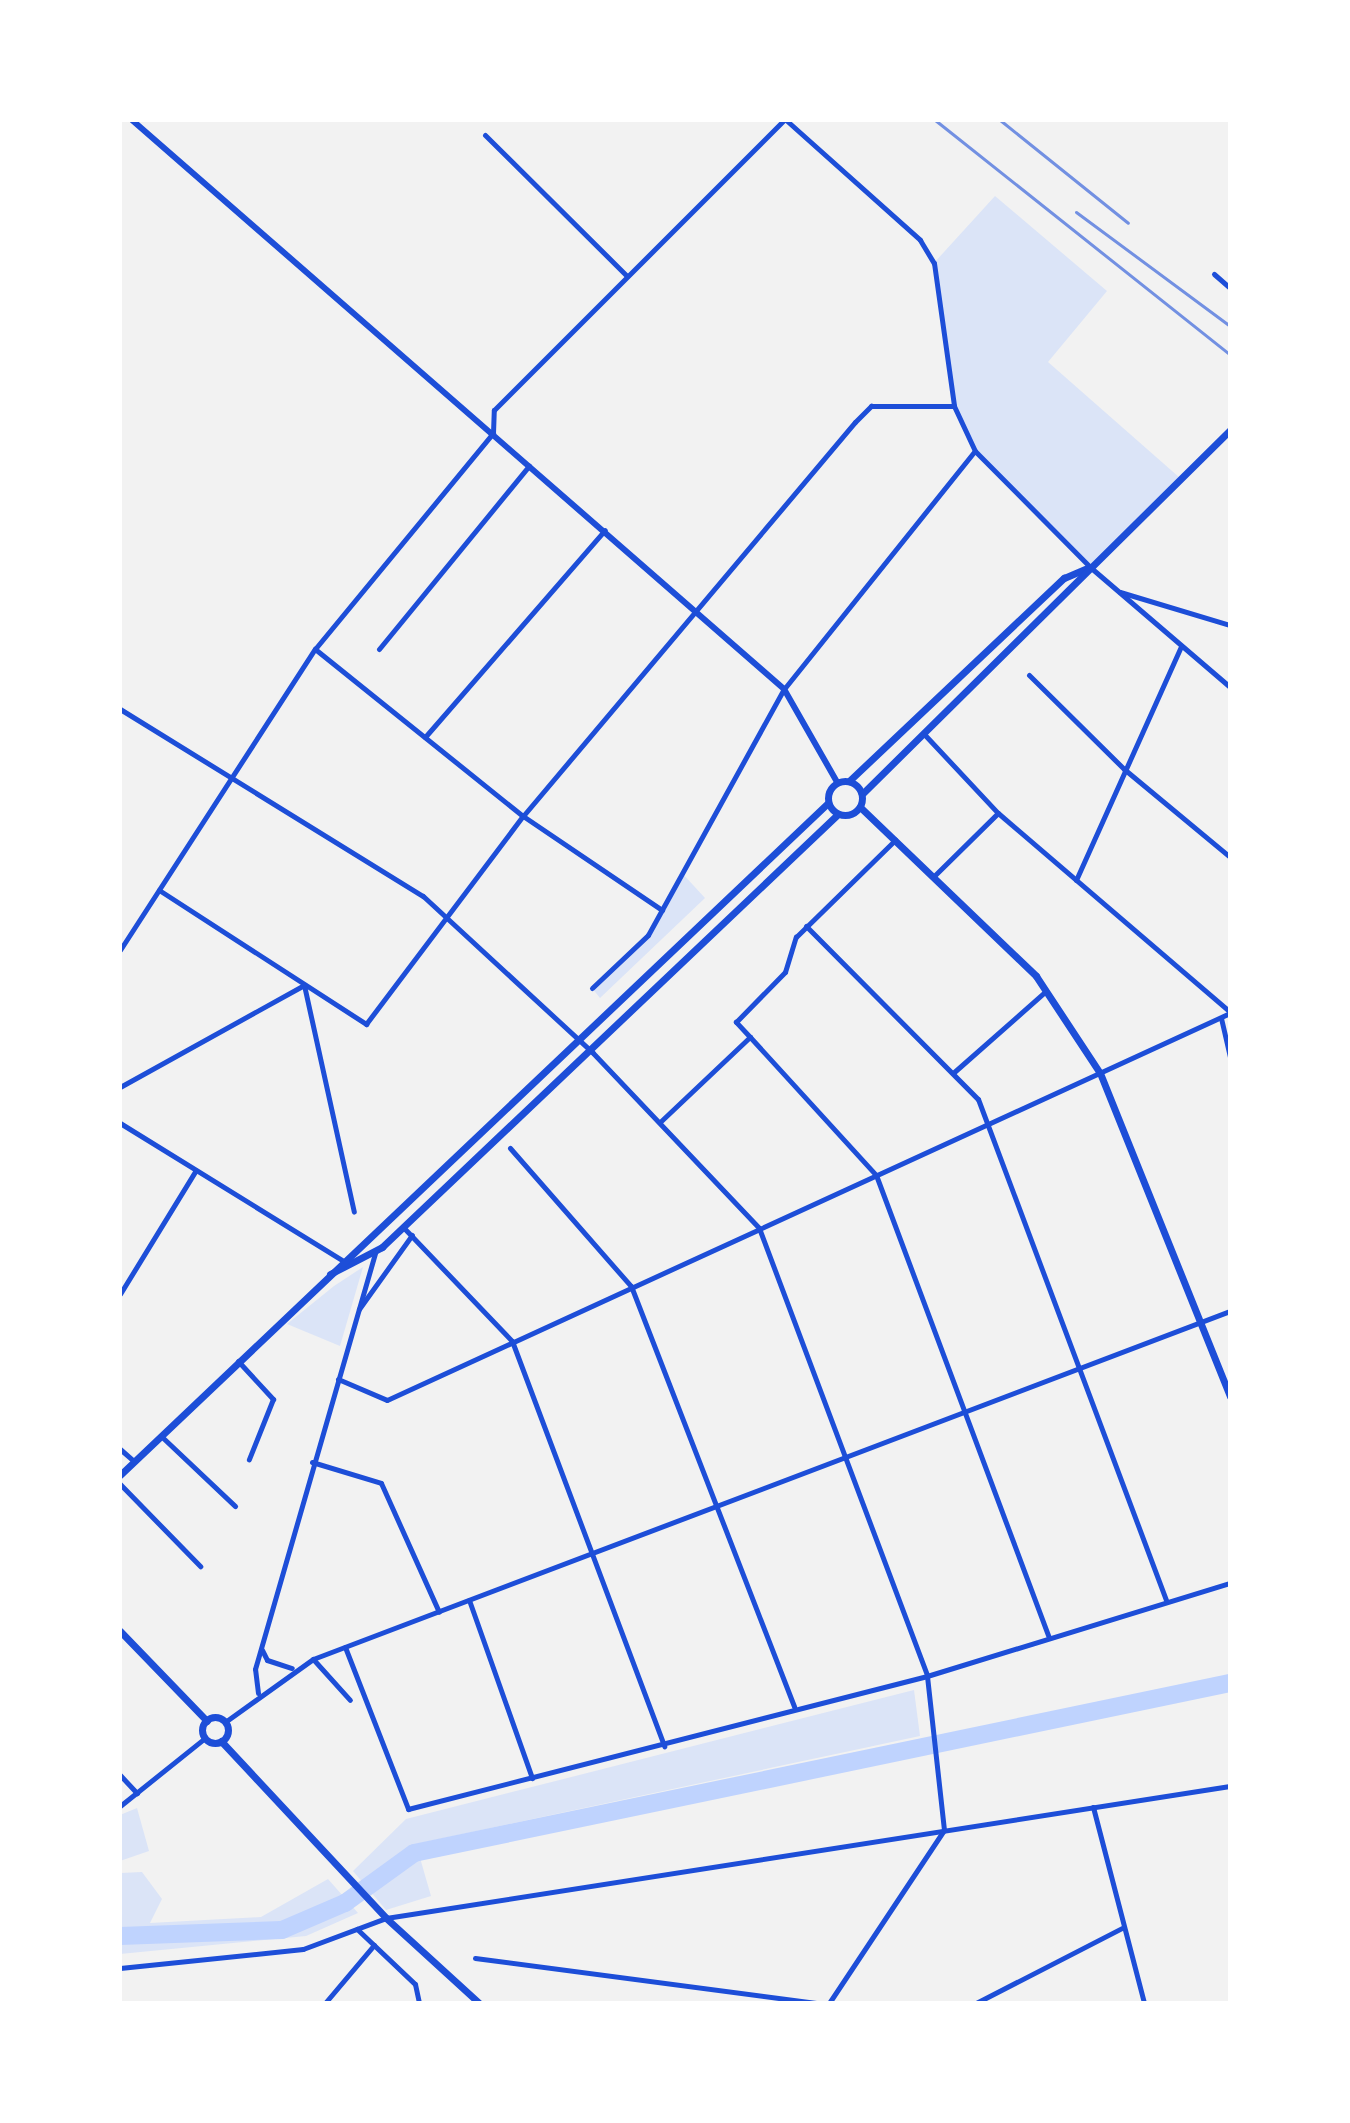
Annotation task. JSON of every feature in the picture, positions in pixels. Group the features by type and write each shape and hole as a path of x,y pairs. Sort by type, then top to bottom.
{"main road":[{"path":"860,807 862,794 1230,430"},
{"path":"120,1475 370,1233 828,803 837,782 849,781 1064,578 1090,567"},
{"path":"849,781 862,794"},
{"path":"828,803 838,814"},
{"path":"325,1277 379,1250 586,1047 838,814 860,807"},
{"path":"860,807 1047,990 1100,1073 1230,1397"},
{"path":"370,1233 379,1250"},
{"path":"120,1631 207,1721 225,1722 221,1741"},
{"path":"207,1721 205,1738 221,1741 386,1918 479,2003"}],"street":[{"path":"132,120 695,607 784,689 837,782"},
{"path":"120,950 315,649 493,433 494,410 785,120 920,240 934,263 954,406 975,451 1090,567 1230,687"},
{"path":"485,135 627,276"},
{"path":"1214,274 1230,288"},
{"path":"159,890 366,1024 523,816 695,607 871,406 954,406"},
{"path":"592,988 648,935 784,689 975,451"},
{"path":"379,649 529,466"},
{"path":"425,737 605,530"},
{"path":"1116,590 1230,625"},
{"path":"1076,880 1181,646"},
{"path":"315,649 523,816 662,910"},
{"path":"1029,675 1124,769 1230,857"},
{"path":"120,709 446,915 578,1038 759,1228 927,1676 938,1762 944,1830 829,2003"},
{"path":"338,1379 387,1400 1230,1012 998,813 924,734"},
{"path":"933,877 998,813"},
{"path":"895,840 806,926 785,972 736,1022 876,1175 1048,1636"},
{"path":"806,926 953,1073 989,1123 1166,1601"},
{"path":"120,1087 304,985"},
{"path":"304,985 354,1212"},
{"path":"953,1073 1047,990"},
{"path":"1222,1017 1230,1057"},
{"path":"660,1122 750,1037"},
{"path":"120,1123 342,1260"},
{"path":"510,1148 631,1286 720,1505 794,1707"},
{"path":"120,1294 196,1170"},
{"path":"403,1226 512,1341 664,1746"},
{"path":"357,1313 412,1235"},
{"path":"258,1693 261,1649 312,1462 379,1250"},
{"path":"225,1722 292,1668 313,1659 1230,1311"},
{"path":"238,1361 273,1399 249,1459"},
{"path":"161,1436 235,1506"},
{"path":"120,1449 134,1461"},
{"path":"312,1462 381,1483 439,1612"},
{"path":"120,1484 200,1566"},
{"path":"345,1647 408,1809 664,1746 794,1707 927,1676 1048,1636 1230,1583"},
{"path":"469,1600 532,1778"},
{"path":"261,1649 267,1660 292,1668"},
{"path":"313,1659 350,1700"},
{"path":"120,1806 205,1738"},
{"path":"120,1775 137,1793"},
{"path":"120,1968 303,1949 386,1918 1230,1786"},
{"path":"1093,1807 1144,2003"},
{"path":"976,2003 1124,1927"},
{"path":"357,1929 415,1984 419,2003"},
{"path":"328,2002 374,1945"},
{"path":"475,1958 818,2003"}],"shaded area":[{"path":"995,196 1107,291 1048,362 1180,478 1090,567 975,451 954,406 934,263"},
{"path":"682,873 705,898 600,998 592,988 648,935"},
{"path":"363,1267 340,1346 287,1324 334,1286"},
{"path":"914,1690 920,1736 416,1844 431,1896 386,1910 353,1871 406,1819"},
{"path":"137,1808 149,1851 120,1861 120,1815"},
{"path":"120,1861 121,1873 142,1872 162,1899 150,1923 261,1917 328,1879 358,1913 306,1936 120,1954"}],"waterway":[{"path":"120,1936 282,1930 345,1903 414,1853 1230,1683"}],"railway":[{"path":"935,120 1230,355"},
{"path":"1000,120 1128,223"},
{"path":"1076,212 1230,326"}]}
